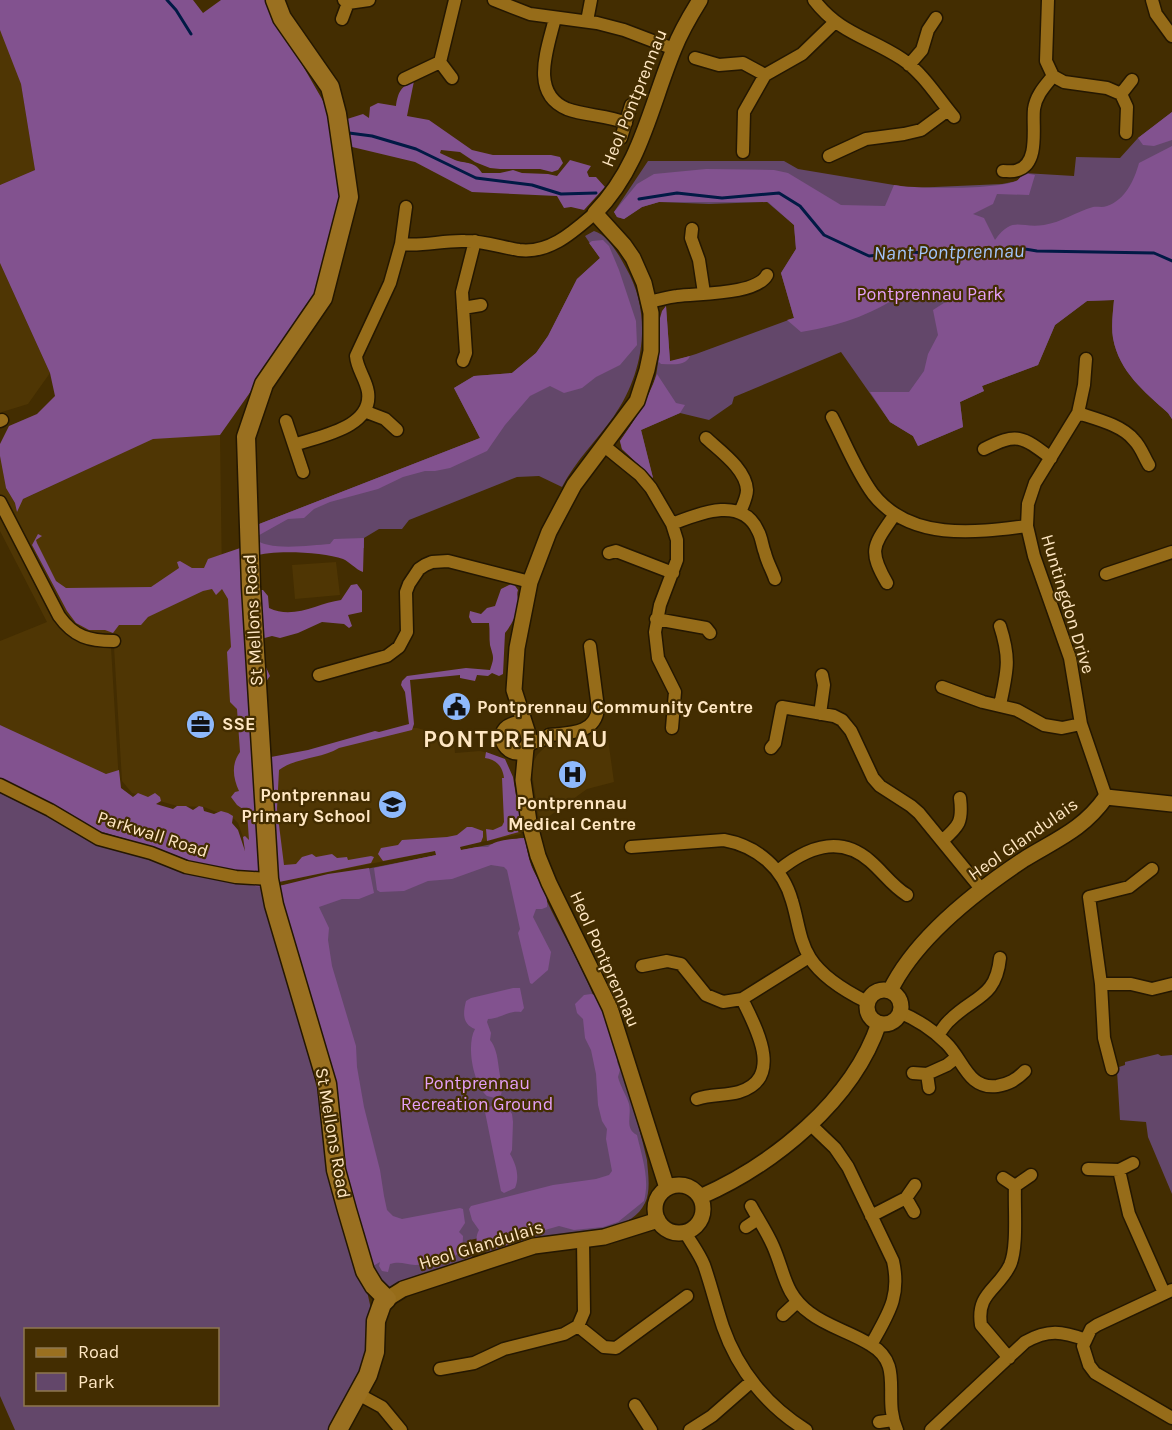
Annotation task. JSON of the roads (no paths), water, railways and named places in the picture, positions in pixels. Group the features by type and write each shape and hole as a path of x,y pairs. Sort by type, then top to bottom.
{"main road":[{"name":"St Mellons Road","path":"275,0 282,18 330,87 337,114 349,197 323,298 264,384 246,437 250,587 269,879 274,905 327,1084 336,1170 344,1200 365,1271 374,1286 387,1299"},
{"path":"338,1430 368,1375 375,1352 376,1321 387,1299"}],"street":[{"path":"342,19 346,2 369,0"},
{"path":"440,62 455,0"},
{"path":"496,0 530,14 587,21 624,30 674,49"},
{"path":"587,21 591,0"},
{"name":"Heol Pontprennau","path":"507,728 514,695 517,648 530,582 540,553 562,505 579,477 637,401 647,370 652,341 649,302 633,258 614,232 595,213 618,186 630,166 674,49 700,0"},
{"path":"814,0 835,22 909,65 951,114 921,130 866,139 829,156"},
{"path":"1048,0 1046,61 1053,76 1064,82 1107,88 1121,94 1127,107 1126,133"},
{"path":"1152,0 1156,14 1172,36"},
{"path":"555,18 543,66 545,87 554,99 567,109 615,118 626,123"},
{"path":"909,65 922,50 928,30 936,18"},
{"path":"743,152 744,112 765,75 802,54 835,22"},
{"path":"695,58 719,65 743,63 765,75"},
{"path":"440,62 452,78"},
{"path":"404,79 440,62"},
{"path":"1003,171 1019,170 1027,163 1032,153 1034,107 1044,87 1053,76"},
{"path":"1121,94 1132,80"},
{"path":"621,138 631,105"},
{"path":"294,445 349,426 364,411 368,391 358,368 356,356 390,283 401,244 406,207"},
{"path":"401,244 475,241 523,250 545,248 569,234 595,213"},
{"path":"692,229 691,238 699,260 704,293"},
{"path":"463,361 466,353 463,285 475,241"},
{"path":"649,302 746,288 764,280 767,275"},
{"path":"463,308 481,304"},
{"name":"Huntingdon Drive","path":"1086,359 1084,385 1078,413 1031,493 1027,526 1034,556 1070,658 1081,724 1106,797"},
{"path":"364,411 385,419 397,430"},
{"path":"1078,413 1103,422 1128,435 1134,440 1149,465"},
{"path":"832,417 865,482 874,494 896,514 912,523 935,529 999,530 1027,526"},
{"path":"285,421 303,472"},
{"path":"706,438 734,465 745,483 746,496 740,512"},
{"path":"984,449 1005,439 1019,438 1051,458"},
{"path":"603,445 651,488 672,524 677,540 678,550 673,573 656,619 655,632 658,658 675,692 672,728"},
{"path":"0,502 27,557 66,627 88,640 114,641"},
{"path":"672,524 708,512 732,510 746,515 758,528 775,579"},
{"path":"887,583 876,564 874,549 896,514"},
{"path":"609,553 616,551 673,573"},
{"path":"1106,574 1172,552"},
{"path":"319,675 394,652 404,640 407,632 406,592 419,569 425,565 448,561 530,582"},
{"path":"656,619 706,628 710,633"},
{"path":"1000,626 1008,659 1000,705"},
{"path":"527,737 516,724 507,728 502,735 509,750 517,752 527,737 545,732 549,735 585,730 593,724 597,716 590,646"},
{"path":"820,714 824,685 822,675"},
{"path":"942,687 983,702 1017,710 1044,725 1062,728 1081,724"},
{"name":"Heol Pontprennau","path":"514,695 527,737 523,780 538,856 610,1008 667,1188"},
{"path":"771,748 775,743 782,707 834,716 848,725 873,778 880,786 911,806 982,890"},
{"name":"Heol Pontprennau","path":"509,750 518,774 523,780"},
{"name":"Parkwall Road","path":"0,785 50,810 99,839 151,853 186,867 236,877 269,879"},
{"path":"1106,797 1172,804"},
{"name":"Heol Glandulais","path":"890,992 905,964 938,929 982,890 1024,860 1080,827 1096,812 1106,797"},
{"path":"942,841 958,827 962,812 960,798"},
{"path":"630,847 706,840 737,842 756,851 778,871 792,899 799,933 814,964 835,982 867,1002"},
{"path":"778,871 803,852 824,846 835,846 857,852 867,858 893,886 907,896"},
{"path":"1112,1069 1104,1038 1101,984 1089,897 1129,887 1152,869"},
{"path":"642,966 667,961 681,964 706,996 723,1002 742,999 809,957"},
{"path":"938,1035 950,1020 1004,976 1000,958"},
{"path":"1101,984 1131,984 1152,989 1172,984"},
{"path":"890,992 898,998 899,1012 894,1020 879,1023 868,1013 867,1002 873,993 890,992"},
{"path":"697,1100 706,1096 738,1092 748,1088 762,1071 764,1062 762,1044 742,999"},
{"path":"899,1012 938,1035 948,1044 969,1076 979,1083 991,1086 1022,1081"},
{"path":"700,1197 766,1161 810,1124 858,1068 874,1040 879,1023"},
{"path":"913,1073 927,1074 947,1065 957,1057"},
{"path":"927,1074 929,1088"},
{"path":"810,1124 835,1148 848,1167 892,1261 897,1278 896,1291 887,1317 871,1345"},
{"path":"1088,1169 1119,1170 1133,1163"},
{"path":"1119,1170 1129,1214 1168,1292 1097,1325 1091,1329 1083,1346 1085,1355 1095,1373 1172,1418"},
{"path":"1015,1186 1031,1175"},
{"path":"1003,1178 1015,1186"},
{"path":"682,1185 695,1191 700,1197 703,1204 702,1218 692,1229 685,1232 669,1231 658,1220 656,1206 661,1193 667,1188 682,1185"},
{"path":"871,1216 906,1198 915,1185"},
{"path":"1009,1358 981,1326 980,1316 981,1305 986,1295 1010,1265 1014,1250 1015,1186"},
{"path":"906,1198 914,1212"},
{"path":"751,1206 774,1247 789,1291 797,1302 820,1320 858,1336 881,1351 887,1358 890,1366 895,1425 879,1422"},
{"path":"746,1227 758,1219"},
{"name":"Heol Glandulais","path":"387,1299 403,1289 534,1246 604,1237 658,1220"},
{"path":"685,1232 703,1263 723,1329 738,1361 752,1381 781,1413 806,1430"},
{"path":"440,1369 474,1363 504,1350 564,1334 578,1326 584,1312 583,1240"},
{"path":"578,1326 604,1347 616,1348 672,1300 687,1296"},
{"path":"783,1315 797,1302"},
{"path":"932,1430 1025,1342 1038,1335 1062,1333 1086,1340"},
{"path":"690,1430 712,1416 752,1381"},
{"path":"358,1394 382,1407 401,1430"},
{"path":"635,1406 651,1430"}],"waterway":[{"name":"Nant Pontprennau","path":"167,0 191,34"},
{"name":"Nant Pontprennau","path":"349,133 372,136 416,149 476,178 532,185 561,194 596,193"},
{"name":"Nant Pontprennau","path":"639,199 677,193 722,198 779,193 800,206 824,235 869,256 912,252 945,257 973,250 1002,250 1013,247 1037,251 1154,253 1172,261"}],"place":[{"name":"Pontprennau Community Centre","path":"456,707"},
{"name":"SSE","path":"201,724"},
{"name":"Pontprennau Medical Centre","path":"572,774"},
{"name":"Pontprennau Primary School","path":"392,805"}],"district":[{"name":"PONTPRENNAU","path":"516,739"}],"park label":[{"name":"Pontprennau Park","path":"930,294"},
{"name":"Pontprennau Recreation Ground","path":"477,1093"}]}
